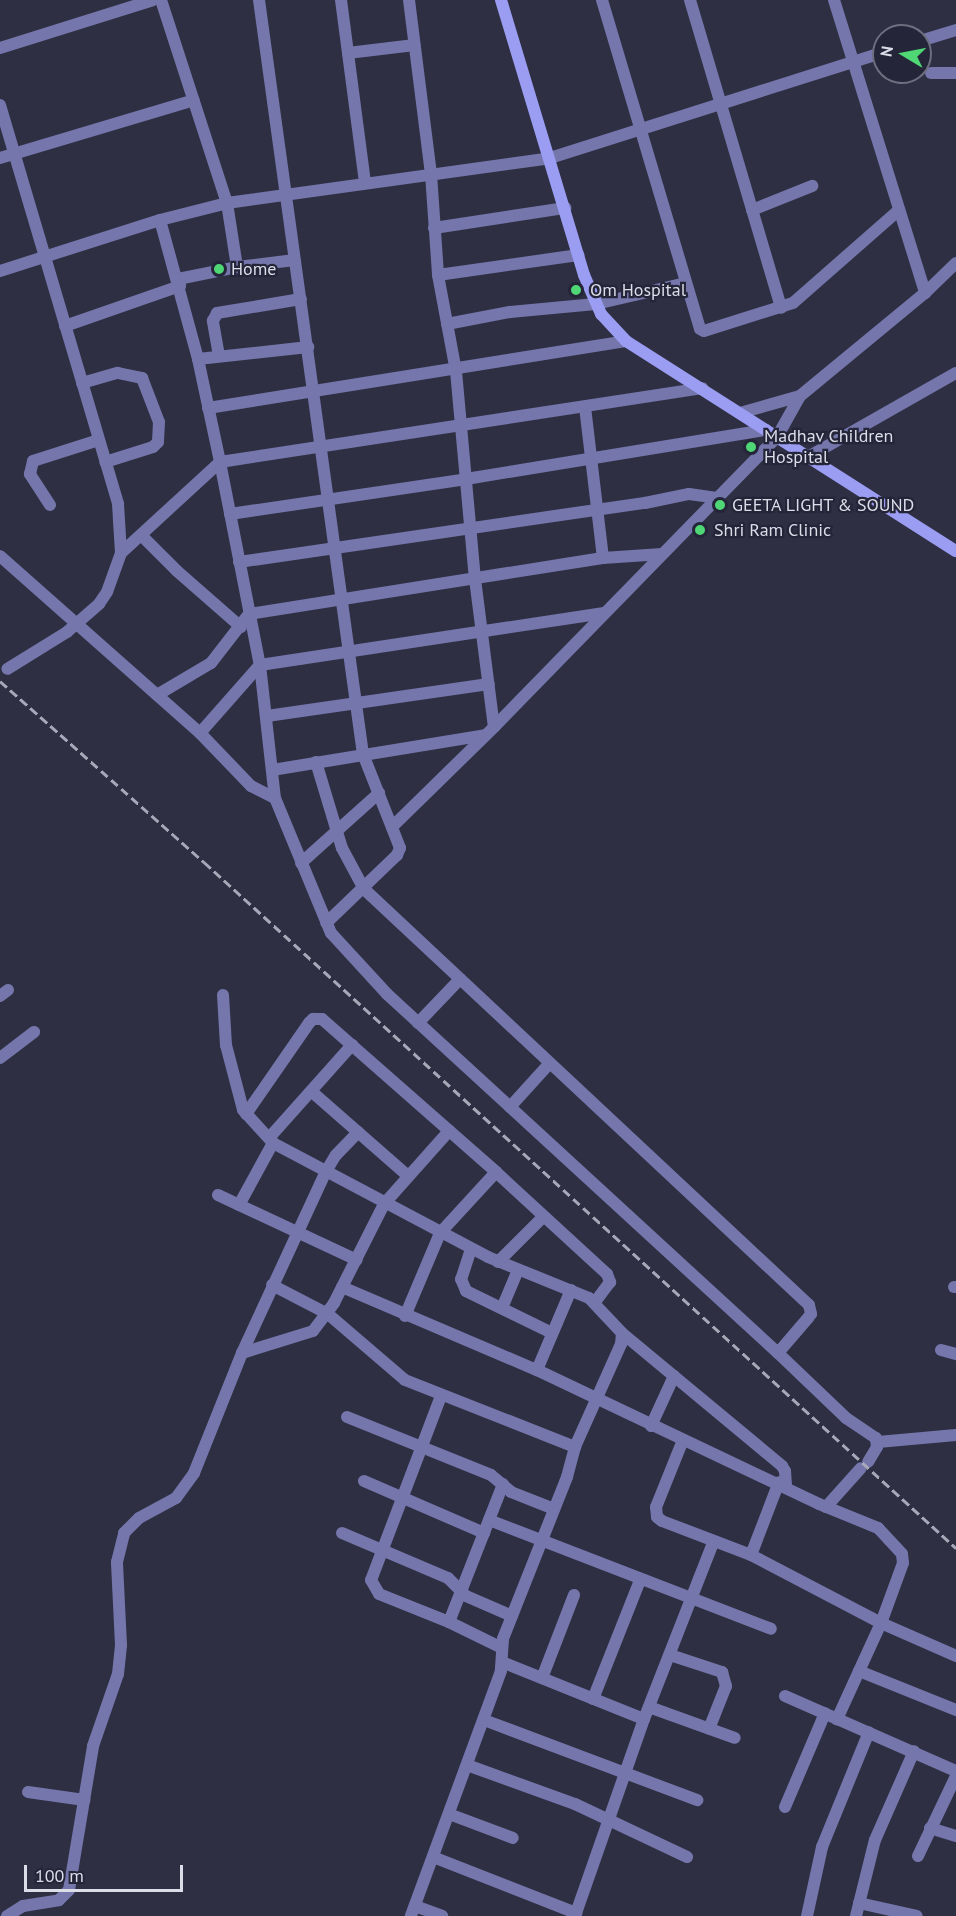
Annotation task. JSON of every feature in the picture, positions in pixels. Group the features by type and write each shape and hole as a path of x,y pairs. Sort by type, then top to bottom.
{"main road":[{"path":"501,0 579,255 596,304 602,314 626,341 956,551"}],"street":[{"path":"0,48 153,0"},
{"path":"161,0 227,203 237,267"},
{"path":"259,0 330,498 363,754 399,842 398,855 326,923"},
{"path":"341,0 365,183"},
{"path":"409,0 431,174 438,275 456,371 475,579 489,684 489,731"},
{"path":"602,0 697,326 704,330 793,303 899,210"},
{"path":"690,0 781,308"},
{"path":"834,0 925,293"},
{"path":"932,37 956,30"},
{"path":"348,53 415,45"},
{"path":"0,271 160,220 227,203 550,158 872,55"},
{"path":"932,73 956,73"},
{"path":"6,156 194,100"},
{"path":"0,105 6,156 44,257 118,504 121,553 107,592 99,604 78,624 7,669"},
{"path":"752,210 812,186"},
{"path":"434,228 565,208"},
{"path":"160,220 179,282 220,462 260,665 275,798 331,933 387,994 846,1418 873,1437 956,1435"},
{"path":"438,275 579,255"},
{"path":"64,326 179,282 237,267 295,260"},
{"path":"392,826 489,731 717,498 800,396 925,293 956,263"},
{"path":"447,324 510,312 596,304 686,283"},
{"path":"219,356 213,321 217,313 301,299"},
{"path":"208,408 456,371 626,341"},
{"path":"198,359 308,347"},
{"path":"82,383 118,373 142,378 159,422 158,442 153,447 105,462"},
{"path":"808,457 956,373"},
{"path":"121,553 220,462 702,388"},
{"path":"740,413 800,396"},
{"path":"585,407 603,558"},
{"path":"230,514 771,434"},
{"path":"50,505 30,474 33,461 99,440"},
{"path":"239,562 694,493 717,498"},
{"path":"141,535 177,572 241,627"},
{"path":"157,695 211,663 249,614 603,558 662,554"},
{"path":"0,556 200,733 252,786 275,798"},
{"path":"200,733 260,665 604,613"},
{"path":"267,716 489,684"},
{"path":"272,770 489,731"},
{"path":"316,762 345,855 364,889 809,1305 811,1314 778,1353"},
{"path":"302,863 379,793"},
{"path":"418,1023 460,980"},
{"path":"223,995 226,1045 246,1114 271,1141 325,1173 471,1249 571,1290 594,1302 622,1333 782,1466 785,1471 782,1484 751,1555"},
{"path":"246,1114 313,1019 326,1022 496,1172 607,1274 610,1282 594,1302"},
{"path":"0,1057 34,1032"},
{"path":"239,1205 271,1141 352,1045"},
{"path":"510,1107 549,1064"},
{"path":"311,1091 408,1176"},
{"path":"242,1353 309,1334 328,1314 384,1204 449,1131"},
{"path":"7,1916 23,1906 59,1900 65,1896 72,1880 93,1746 118,1674 122,1645 118,1553 124,1533 144,1516 176,1498 194,1473 242,1353 325,1173 336,1155 358,1132"},
{"path":"405,1316 441,1233 496,1172"},
{"path":"218,1195 357,1260"},
{"path":"498,1262 543,1217"},
{"path":"471,1249 461,1279 466,1291 552,1333"},
{"path":"502,1308 518,1270"},
{"path":"272,1285 328,1314 399,1376 441,1396 575,1448"},
{"path":"342,1287 405,1316 537,1370 651,1426 782,1484 826,1507 878,1528 902,1554 903,1563 881,1623 837,1719"},
{"path":"537,1370 571,1290"},
{"path":"442,1916 413,1911 484,1720 501,1662 500,1647 554,1509 575,1448 621,1344 622,1333"},
{"path":"941,1350 956,1354"},
{"path":"651,1426 674,1376"},
{"path":"441,1396 371,1580 379,1594 449,1622 500,1647"},
{"path":"347,1417 491,1475 517,1495 554,1509"},
{"path":"826,1507 864,1465 873,1437"},
{"path":"683,1440 655,1513 662,1521 713,1543 751,1555 881,1623 956,1656"},
{"path":"364,1481 484,1533"},
{"path":"449,1622 503,1484"},
{"path":"489,1520 771,1629"},
{"path":"342,1533 448,1578 461,1592 512,1616"},
{"path":"433,1857 575,1915 646,1713 713,1543"},
{"path":"593,1699 640,1580"},
{"path":"542,1678 574,1595"},
{"path":"670,1655 716,1668 722,1672 726,1686 709,1729"},
{"path":"501,1662 593,1699 735,1738"},
{"path":"859,1671 956,1710"},
{"path":"785,1696 956,1771"},
{"path":"785,1807 825,1713"},
{"path":"484,1720 697,1800"},
{"path":"807,1916 822,1847 868,1732"},
{"path":"856,1916 875,1840 914,1751"},
{"path":"468,1765 575,1804 687,1857"},
{"path":"918,1856 956,1776"},
{"path":"28,1792 84,1800"},
{"path":"449,1814 513,1838"},
{"path":"930,1828 956,1836"},
{"path":"859,1903 917,1916"}],"railway":[{"path":"0,681 204,862 956,1548"}],"place":[{"name":"Home","path":"219,269"},
{"name":"Om Hospital","path":"576,290"},
{"name":"Madhav Children Hospital","path":"751,447"},
{"name":"GEETA LIGHT & SOUND","path":"720,505"},
{"name":"Shri Ram Clinic","path":"700,530"}]}
